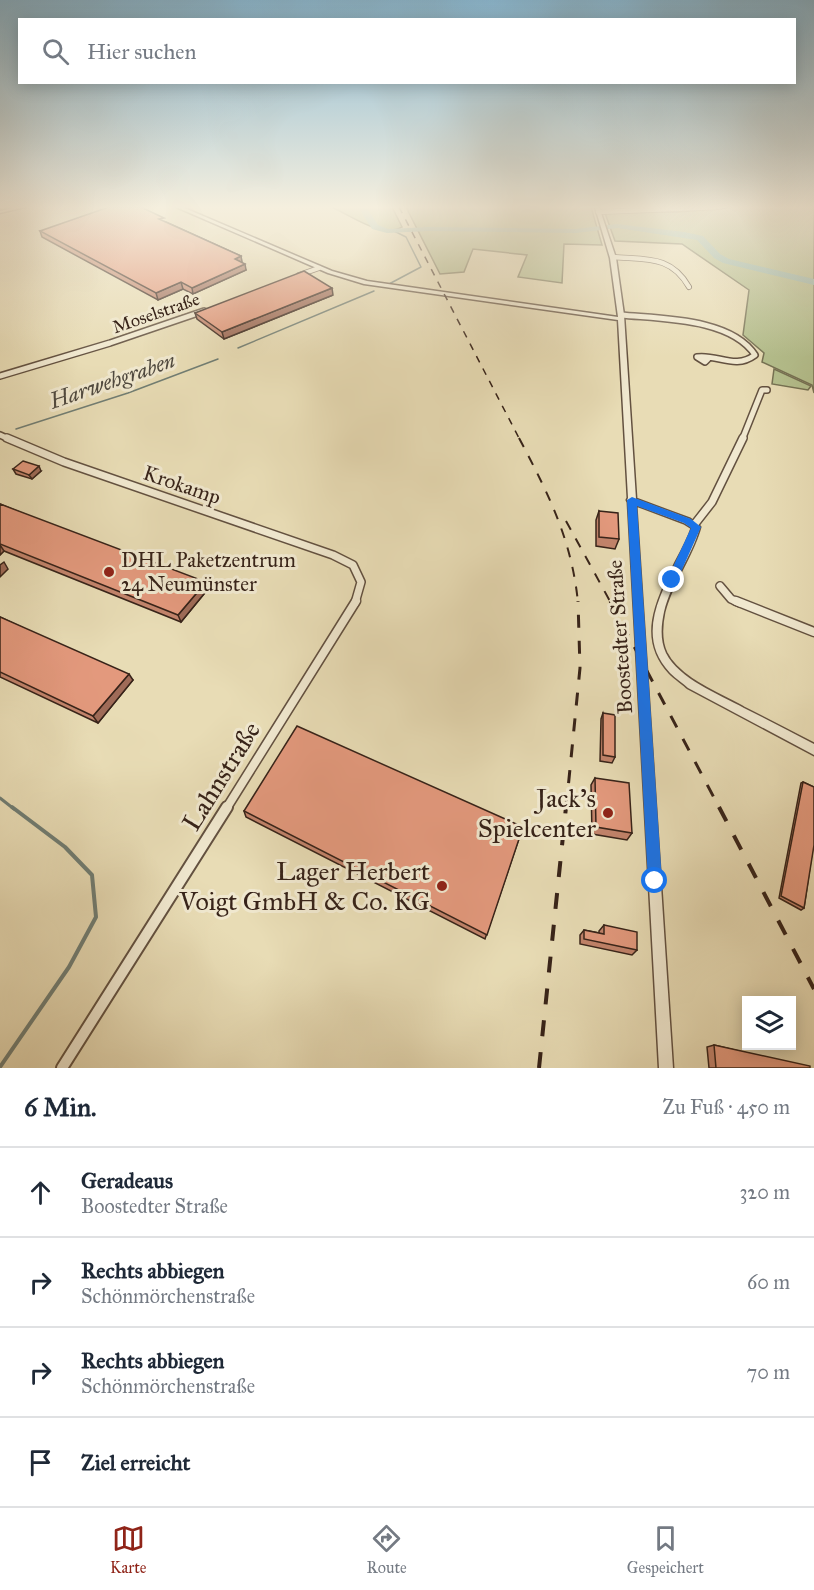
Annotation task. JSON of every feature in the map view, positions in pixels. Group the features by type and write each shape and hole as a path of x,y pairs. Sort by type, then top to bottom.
{"street":[{"path":"293,257 353,280 395,289 660,320 730,333 749,344 755,355 750,360 741,362 708,359"},
{"path":"613,257 665,262 679,270 689,287"},
{"name":"Boostedter Straße","path":"613,257 621,317 666,1068"},
{"path":"293,277 319,268"},
{"name":"Moselstraße","path":"0,376 110,343 208,309"},
{"path":"694,525 705,514 720,486 762,390 767,390"},
{"name":"Krokamp","path":"0,435 64,462 333,555 353,565"},
{"path":"632,500 694,525"},
{"path":"694,525 696,529 658,613 656,635 661,653 675,673 692,685 814,750"},
{"name":"Lahnstraße","path":"62,1068 355,604 361,582 353,565"},
{"path":"720,586 730,599 814,632"}],"green space":[{"path":"431,257 470,257 464,272 440,274"},
{"path":"526,257 563,257 562,283 518,277"},
{"path":"701,257 814,257 814,393 812,385 762,362 764,353 743,335 749,290"},
{"path":"774,369 811,386 808,390 772,384"}],"building":[{"path":"88,257 239,257 235,259 245,264 192,288 181,282 156,293"},
{"path":"304,271 332,288 222,332 195,313"},
{"path":"23,461 39,466 29,475 13,469"},
{"name":"DHL Paketzentrum 24 Neumünster","path":"0,504 206,582 178,615 0,544"},
{"path":"599,511 618,513 619,539 599,537"},
{"path":"0,617 129,674 93,716 0,672"},
{"path":"603,713 615,715 615,757 603,755"},
{"name":"Lager Herbert Voigt GmbH & Co. KG","path":"297,726 523,827 487,935 244,811"},
{"name":"Jack's Spielcenter","path":"595,778 629,783 632,833 596,827"},
{"path":"803,782 814,787 814,845 804,908 781,896"},
{"path":"604,925 637,932 637,950 584,939 584,930 604,934"},
{"path":"714,1045 810,1066 810,1068 716,1068"}],"waterway":[{"name":"Harwehgraben","path":"389,284 421,267 416,257"},
{"path":"719,257 726,261 814,282"},
{"name":"Harwehgraben","path":"238,348 374,291"},
{"name":"Harwehgraben","path":"16,429 128,393 218,359"},
{"name":"Harwehgraben","path":"0,798 14,809"},
{"name":"Harwehgraben","path":"0,1067 69,967 96,917 92,875 65,847 12,807"}],"railway":[{"path":"425,257 520,440"},
{"path":"519,438 540,478 557,518 570,558 578,603"},
{"path":"566,521 611,603"},
{"path":"566,809 580,668 578,601"},
{"path":"610,601 720,809"},
{"path":"539,1068 566,807"},
{"path":"719,807 814,989"}],"place":[{"name":"DHL Paketzentrum 24 Neumünster","path":"109,572"},
{"name":"Jack's Spielcenter","path":"608,813"},
{"name":"Lager Herbert Voigt GmbH & Co. KG","path":"442,886"}],"route":[{"path":"655,881 632,500 687,521 696,527 672,580"}]}
